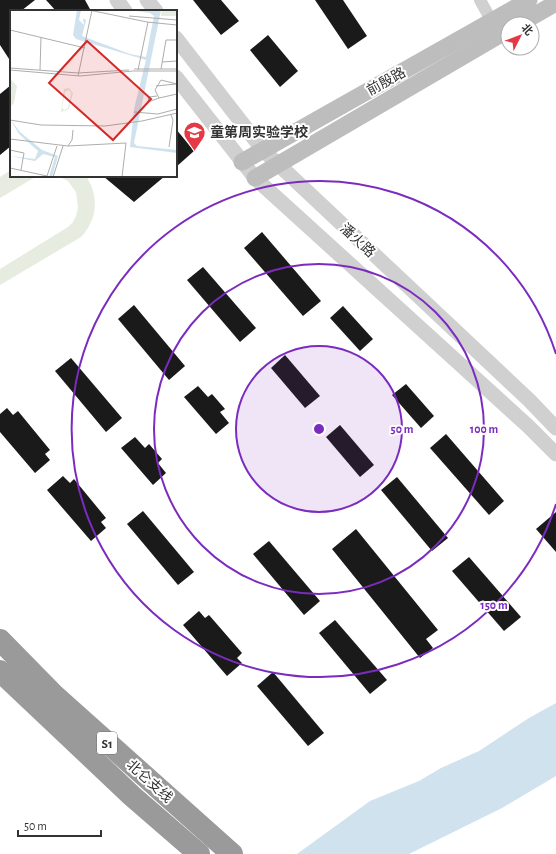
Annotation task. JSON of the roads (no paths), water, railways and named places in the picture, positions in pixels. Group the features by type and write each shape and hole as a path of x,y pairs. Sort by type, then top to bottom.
{"highway":[{"name":"北仑支线","path":"0,640 54,695 224,848"},
{"name":"北仑支线","path":"0,671 132,796 200,854"}],"main road":[{"name":"前殷路","path":"513,16 529,0"},
{"path":"532,16 556,2"},
{"name":"前殷路","path":"242,162 500,29"},
{"name":"前殷路","path":"255,178 500,29"}],"street":[{"path":"117,0 124,10"},
{"path":"147,0 155,10"},
{"path":"480,0 500,29"},
{"name":"潘火路","path":"177,39 263,150 529,400 556,428"},
{"name":"潘火路","path":"177,78 255,178 528,426 556,454"}],"water":[{"path":"556,703 556,776 502,808 409,854 297,854 370,801 419,781 441,768 479,751 529,718"}],"place":[{"name":"童第周实验学校","path":"194,152"}]}
